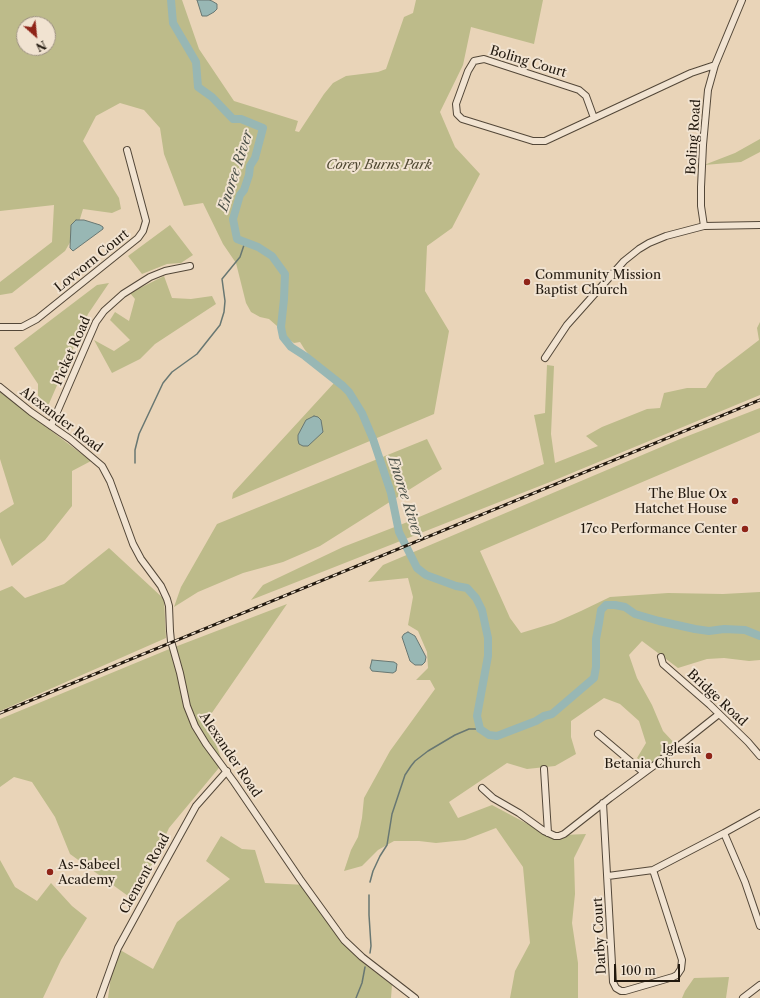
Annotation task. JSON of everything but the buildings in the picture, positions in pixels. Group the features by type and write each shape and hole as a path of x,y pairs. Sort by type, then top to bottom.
{"street":[{"name":"Boling Road","path":"704,226 701,206 703,145 707,99 715,64 742,0"},
{"name":"Boling Court","path":"594,118 586,96 579,90 484,59 474,61 468,71 456,104 457,114 462,119 536,141 549,140 690,73 715,64"},
{"name":"Lovvorn Court","path":"0,327 22,327 37,319 138,238 143,231 146,221 127,150"},
{"path":"545,358 567,325 628,256 649,242 704,226 760,225"},
{"name":"Picket Road","path":"51,426 96,322 104,311 124,294 150,278 165,271 190,266"},
{"name":"Alexander Road","path":"0,387 102,466 108,476 133,544 141,559 161,586 167,599 169,606 170,637 187,706 192,719 206,744 227,771 300,879 344,940 362,957 415,998"},
{"name":"Bridge Road","path":"661,657 663,664 719,714 759,754"},
{"path":"482,788 493,798 548,833 555,836 561,836 719,714"},
{"path":"598,734 643,772"},
{"path":"544,769 548,833"},
{"name":"Clement Road","path":"100,998 118,948 155,879 196,806 227,771"},
{"name":"Darby Court","path":"603,803 613,982 617,989 625,991 673,977 682,969 682,960 653,870"},
{"path":"608,876 653,870 760,813"},
{"path":"724,833 745,882 760,926"},
{"path":"743,998 760,984"}],"green space":[{"name":"Corey Burns Park","path":"0,0 182,0 199,49 234,101 298,121 295,131 299,132 333,83 346,76 378,72 386,69 404,17 413,13 416,0 543,0 534,44 471,27 463,65 440,112 455,147 480,174 452,228 427,246 425,291 449,331 434,414 232,499 233,493 334,383 305,350 300,342 294,343 284,336 277,326 269,319 260,317 251,312 246,303 236,263 223,244 203,203 184,206 164,154 160,128 144,110 120,103 96,116 83,141 119,198 121,209 112,213 83,209 76,232 65,251 12,293 0,295 0,282 52,242 54,205 0,211"},
{"path":"760,139 760,152 741,162 704,165 735,153"},
{"path":"170,225 193,255 181,263 167,264 142,274 128,256"},
{"path":"164,276 172,298 191,299 212,296 216,304 155,344 140,359 112,373 94,340 114,351 130,340 110,320 115,312 129,321 135,299 130,293"},
{"path":"109,283 88,314 48,406 38,402 38,384 14,348 97,285"},
{"path":"760,322 760,395 555,480 251,600 263,585 343,547 405,523 544,464 534,415 545,413 547,365 554,366 551,434 555,463 598,446 586,436 602,427 647,409 660,408 664,393 687,388 706,388 716,373 759,340 757,328"},
{"path":"0,392 91,461 72,471 72,506 45,540 12,566 0,538 0,513 14,504 0,459"},
{"path":"760,408 760,432 480,551 510,618 521,633 554,623 610,597 668,593 723,594 760,592 760,660 749,661 724,658 707,659 678,668 642,641 629,655 637,678 652,705 663,731 676,745 649,768 637,758 646,743 639,721 620,704 604,698 571,721 571,737 576,754 555,766 527,769 507,763 449,802 458,818 492,805 552,837 586,834 574,858 575,894 572,923 578,963 578,998 510,998 515,971 530,943 523,867 496,828 465,840 436,843 394,841 378,850 362,866 344,871 351,850 358,837 364,798 390,751 435,689 430,680 416,680 428,668 427,652 418,631 408,625 413,597 408,578 368,582 383,565 680,439"},
{"path":"427,439 442,469 320,546 283,562 243,573 198,592 174,607 181,587 217,524"},
{"path":"109,548 164,599 166,638 0,711 0,591 12,586 25,598 64,584"},
{"path":"287,604 207,720 223,763 169,828 135,901 70,854 55,817 32,782 14,777 0,787 0,719 167,650"},
{"path":"221,836 242,849 255,850 265,883 307,885 323,917 367,966 392,985 391,998 108,998 115,947 153,969 177,922 230,879 206,861"},
{"path":"0,860 15,887 37,901 51,883 72,906 87,918 61,960 43,998 0,998"},
{"path":"729,977 726,998 682,998 694,978"}],"water":[{"path":"197,0 212,1 217,4 217,9 207,16 202,16"},
{"path":"76,220 84,220 100,225 103,229 73,251 70,248 71,225"},
{"path":"314,416 321,420 323,432 308,446 303,446 299,444 298,435 306,420"},
{"path":"408,632 415,636 426,657 425,662 422,665 415,665 410,661 402,637"},
{"path":"372,660 394,662 397,664 396,671 393,673 372,671 370,668"}],"waterway":[{"name":"Enoree River","path":"171,0 173,23 196,62 198,87 212,97 233,119 241,119 263,128 255,158 250,166 249,175 244,190 240,195 233,219 237,239 258,247 272,256 285,274 281,327 283,337 291,347 305,356 343,386 349,392 362,413 373,439 391,493 399,532 417,568 426,575 456,586 467,588 476,598 482,610 488,638 488,656 477,716 480,729 489,735 497,736 552,714 594,678 596,667 596,639 601,610 606,605 625,607 635,614 695,629 709,631 724,629 745,630 760,636"},
{"path":"135,463 135,450 139,434 163,383 172,372 197,354 220,325 224,312 225,301 222,279 240,257 245,242"},
{"path":"370,882 373,871 387,845 392,814 405,775 411,766 428,751 455,735 469,729 480,729"},
{"path":"369,895 370,953"},
{"path":"356,998 362,983 365,967"}],"railway":[{"path":"0,713 760,400"}],"place":[{"name":"Community Mission Baptist Church","path":"527,282"},
{"name":"The Blue Ox Hatchet House","path":"735,501"},
{"name":"17co Performance Center","path":"745,529"},
{"name":"Iglesia Betania Church","path":"709,756"},
{"name":"As-Sabeel Academy","path":"50,872"}]}
